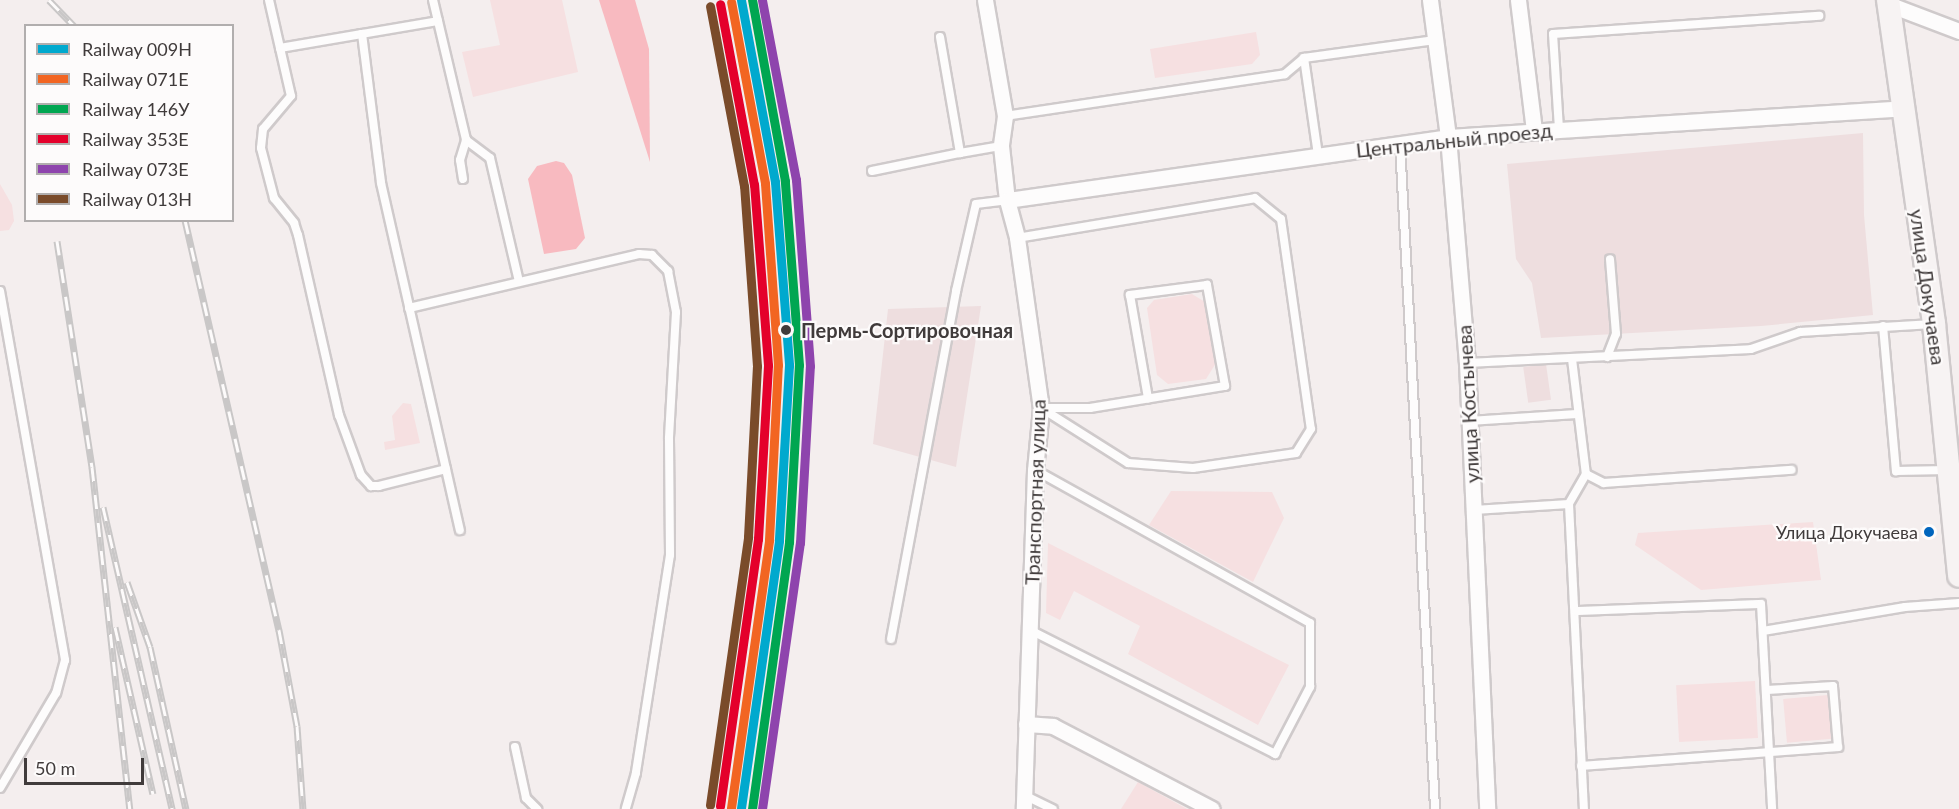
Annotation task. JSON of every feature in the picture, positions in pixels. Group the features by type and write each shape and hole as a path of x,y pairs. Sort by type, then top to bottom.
{"main road":[{"name":"улица Докучаева","path":"1890,1 1934,324 1959,576"}],"street":[{"name":"Транспортная улица","path":"985,0 1005,116 1001,146 1007,200 1017,238 1041,408 1035,470 1024,802"},
{"name":"улица Костычева","path":"1430,0 1448,137 1467,363 1487,809"},
{"path":"1518,0 1534,131"},
{"path":"1890,1 1959,31"},
{"name":"Центральный проезд","path":"1007,200 1448,137 1904,108"},
{"path":"1026,724 1053,726 1212,809"}],"lane":[{"path":"269,0 291,96 263,129 261,148 274,198 294,223 339,415 361,475 366,483 379,486 446,469"},
{"path":"434,0 466,140 460,164 463,179"},
{"path":"1559,129 1553,34 1819,16"},
{"path":"280,48 438,21"},
{"path":"362,34 381,183 460,530"},
{"path":"940,37 960,153"},
{"path":"1005,116 1285,74 1304,58 1435,40"},
{"path":"1304,58 1318,155"},
{"path":"466,140 490,159 519,282"},
{"path":"1400,143 1435,809"},
{"path":"872,171 1001,146"},
{"path":"1017,238 1255,198 1281,219 1311,429 1296,453 1193,468 1128,463 1041,408"},
{"path":"891,639 956,291 976,204 1007,200"},
{"path":"409,308 639,254 659,259 671,284 676,312 669,439 670,555 636,773 626,809"},
{"path":"1607,357 1616,334 1610,259"},
{"path":"1041,408 1090,408 1225,386 1207,285 1130,295 1148,398"},
{"path":"0,291 65,660 56,693 0,788"},
{"path":"1467,363 1751,349 1800,332 1934,324"},
{"path":"1883,326 1896,471 1950,470"},
{"path":"1572,359 1586,474 1569,504 1584,809"},
{"path":"1469,421 1577,414"},
{"path":"1030,630 1275,754 1310,687 1310,623 1035,470"},
{"path":"1586,474 1604,483 1792,470"},
{"path":"1474,510 1569,504"},
{"path":"1763,631 1905,607 1959,603"},
{"path":"1576,611 1761,604 1771,751 1772,809"},
{"path":"1581,766 1838,747 1833,686 1767,690"},
{"path":"515,747 526,798 537,809"},
{"path":"1024,802 1053,809"}],"shaded area":[{"path":"490,0 562,0 578,72 473,97 462,52 500,45"},
{"path":"599,0 635,0 649,49 650,162"},
{"path":"1256,32 1260,55 1252,64 1155,78 1150,49"},
{"path":"1863,133 1864,215 1873,315 1761,326 1541,338 1532,283 1516,259 1507,164"},
{"path":"556,161 564,163 572,175 585,238 576,249 544,254 528,179 537,166"},
{"path":"0,184 12,205 14,221 9,230 0,231"},
{"path":"1192,294 1205,302 1216,363 1206,379 1168,384 1157,375 1147,308 1154,300"},
{"path":"981,306 956,467 873,444 888,309"},
{"path":"1546,364 1551,400 1528,403 1523,367"},
{"path":"403,403 411,404 420,443 385,450 384,442 395,440 392,416"},
{"path":"1171,491 1272,492 1284,518 1253,582 1149,525"},
{"path":"1813,522 1821,580 1701,590 1635,545 1638,533"},
{"path":"1048,543 1289,665 1258,725 1128,654 1140,626 1074,591 1060,620 1046,613"},
{"path":"1755,681 1758,738 1679,742 1676,685"},
{"path":"1828,695 1832,739 1787,743 1783,699"},
{"path":"1138,782 1187,809 1121,809"}],"railway":[{"path":"49,0 72,24"},
{"path":"185,222 279,630 297,726 303,809"},
{"path":"57,241 92,467 130,809"},
{"path":"103,507 172,809"},
{"path":"127,582 150,647 186,809"},
{"path":"115,627 153,794"}],"rail line":[{"name":"009Н","path":"741,0 775,182 789,365 779,541 741,809"},
{"name":"146У","path":"752,0 785,181 799,365 789,542 752,809"},
{"name":"073Е","path":"762,0 796,180 810,366 800,543 762,809"},
{"name":"071Е","path":"731,2 765,183 778,365 769,540 731,808"},
{"name":"353Е","path":"720,4 754,185 768,365 758,539 720,806"},
{"name":"013Н","path":"710,6 744,186 757,366 748,537 710,805"}],"place":[{"name":"Пермь-Сортировочная","path":"786,330"},
{"name":"Улица Докучаева","path":"1929,532"}]}
